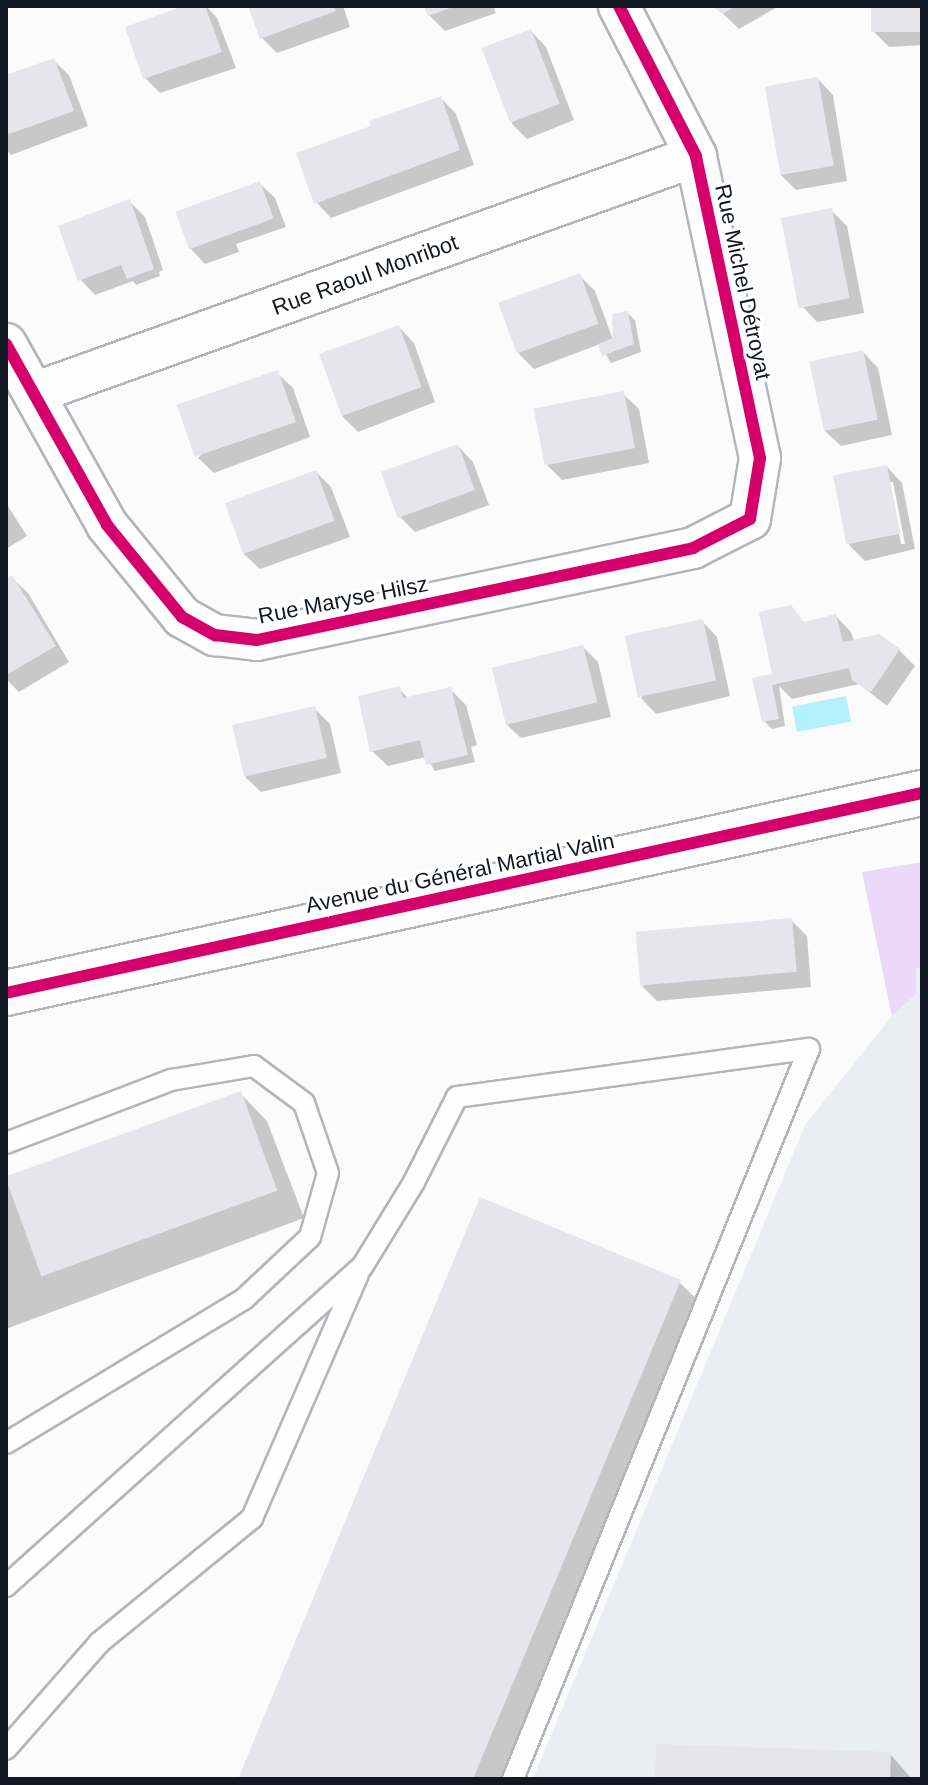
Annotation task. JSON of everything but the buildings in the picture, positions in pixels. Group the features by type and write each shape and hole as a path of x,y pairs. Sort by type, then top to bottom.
{"main road":[{"name":"Avenue du Général Martial Valin","path":"6,993 922,793"}],"street":[{"name":"Rue Michel Détroyat","path":"619,6 696,156 760,458 750,519 693,548"},
{"name":"Rue Raoul Monribot","path":"34,393 696,156"},
{"name":"Rue Maryse Hilsz","path":"6,344 107,525 182,617 215,635 257,640 693,548"}],"lane":[{"path":"6,1749 99,1643 252,1518 362,1267 414,1182 457,1097 809,1049 513,1779"},
{"path":"6,1143 171,1080 254,1066 304,1103 328,1173 310,1237 244,1299 6,1443"},
{"path":"6,1586 362,1267"}],"shaded area":[{"path":"922,862 922,1779 533,1779 805,1125 892,1016 862,872"},
{"path":"922,862 922,967 916,968 916,994 892,1016 862,872"}],"water":[{"path":"846,696 851,722 797,732 792,706"}],"cycle path":[{"path":"6,344 107,525 182,617 215,635 257,640 693,548 750,519 760,458 696,156 619,6"},
{"path":"6,993 922,793"}]}
